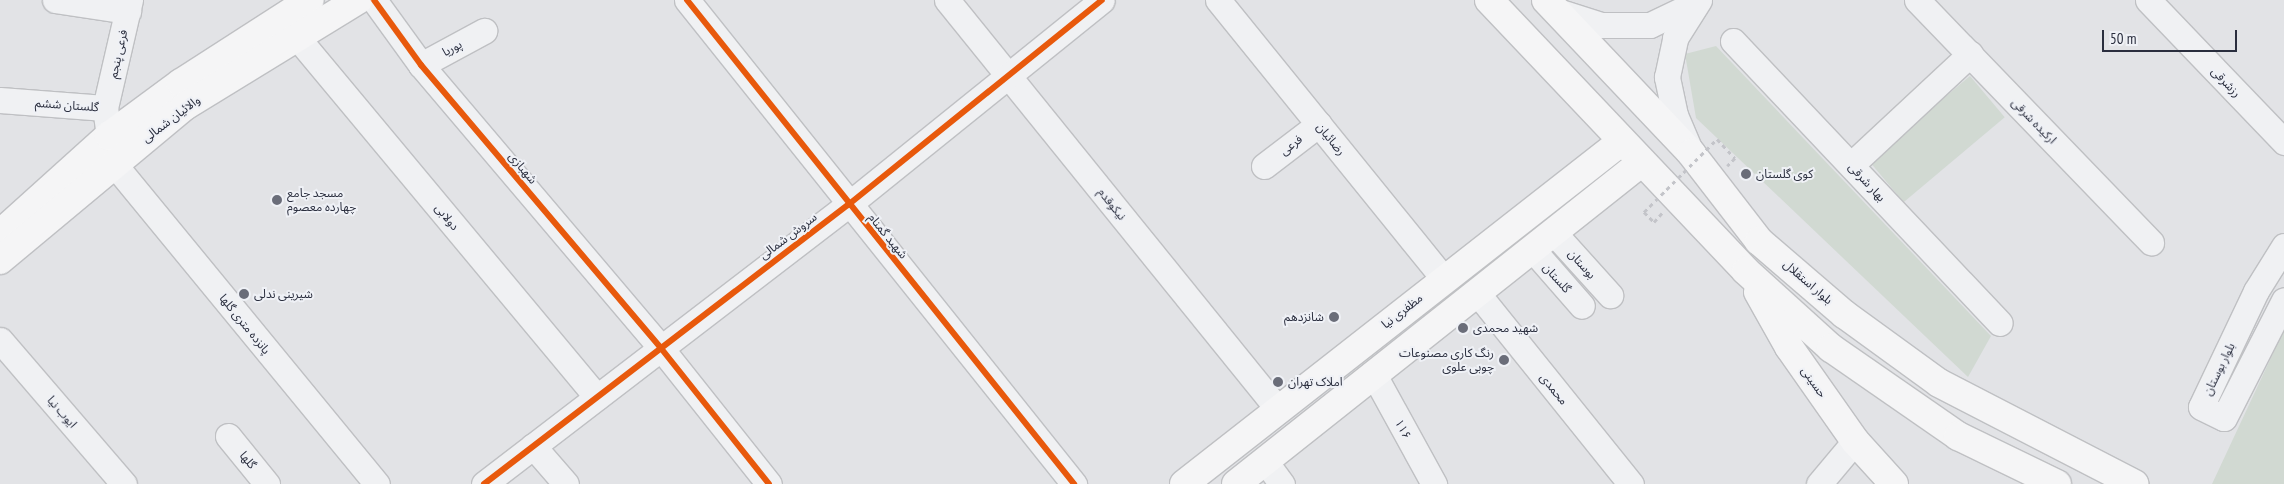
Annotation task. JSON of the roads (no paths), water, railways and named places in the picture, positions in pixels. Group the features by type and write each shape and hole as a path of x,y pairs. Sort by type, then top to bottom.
{"main road":[{"name":"والائیان شمالی","path":"0,234 109,136 182,82 310,0"},
{"name":"والائیان شمالی","path":"0,260 185,106 296,36 358,0"},
{"path":"1489,0 1746,271 1831,348 1958,436 2056,484"},
{"name":"بلوار استقلال","path":"1552,6 1691,153 1759,240 1844,314 1939,383 2135,484"},
{"name":"مظفری نیا","path":"1184,484 1277,408 1622,141"},
{"path":"1236,484 1373,373 1478,294 1642,162"},
{"path":"1574,178 1601,174 1606,183 1604,193"},
{"name":"حسینی","path":"1746,271 1789,347 1855,441 1894,484"},
{"path":"1958,436 1975,403"}],"street":[{"path":"56,0 129,5"},
{"name":"شهبازی","path":"374,0 421,65 660,347 769,484"},
{"name":"شهید گمنام","path":"687,0 848,205 1074,484"},
{"name":"نیکوقدم","path":"947,0 1277,408"},
{"name":"سروش شمالی","path":"484,484 660,347 848,205 1102,0"},
{"name":"رضائیان","path":"1218,0 1444,279"},
{"name":"ارکیده شرقی","path":"1917,0 2151,242"},
{"name":"رزشرقی","path":"2148,0 2284,142"},
{"path":"1552,6 1601,25 1650,25 1697,2"},
{"path":"1691,153 1675,115 1667,77 1675,38 1697,2"},
{"name":"فرعی پنجم","path":"105,108 129,5"},
{"name":"پوریا","path":"421,65 484,31"},
{"name":"دولابی","path":"296,36 597,397"},
{"name":"بهار شرقی","path":"1733,41 2000,323"},
{"path":"1851,165 1970,54"},
{"name":"گلستان ششم","path":"0,100 105,108 109,136"},
{"name":"فرعی","path":"1264,166 1319,124"},
{"name":"پانزده متری گلها","path":"114,164 377,484"},
{"name":"بوستان","path":"1554,233 1610,295"},
{"name":"بلوار بوستان","path":"2284,246 2256,291 2201,406 2224,418 2284,300"},
{"name":"گلستان","path":"1533,250 1582,306"},
{"name":"محمدی","path":"1478,294 1621,481"},
{"name":"ایوب نیا","path":"0,340 124,484"},
{"name":"۱۱۶","path":"1373,373 1434,484"},
{"name":"گلها","path":"228,436 267,484"},
{"path":"1819,484 1855,441"},
{"path":"533,446 566,484"},
{"path":"1265,461 1282,484"}],"place":[{"name":"کوی گلستان","path":"1746,174"},
{"name":"مسجد جامع چهارده معصوم","path":"277,200"},
{"name":"شیرینی ندلی","path":"244,294"},
{"name":"شانزدهم","path":"1334,317"},
{"name":"شهید محمدی","path":"1463,328"},
{"name":"رنگ کاری مصنوعات چوبی علوی","path":"1504,360"},
{"name":"املاک تهران","path":"1278,382"}]}
